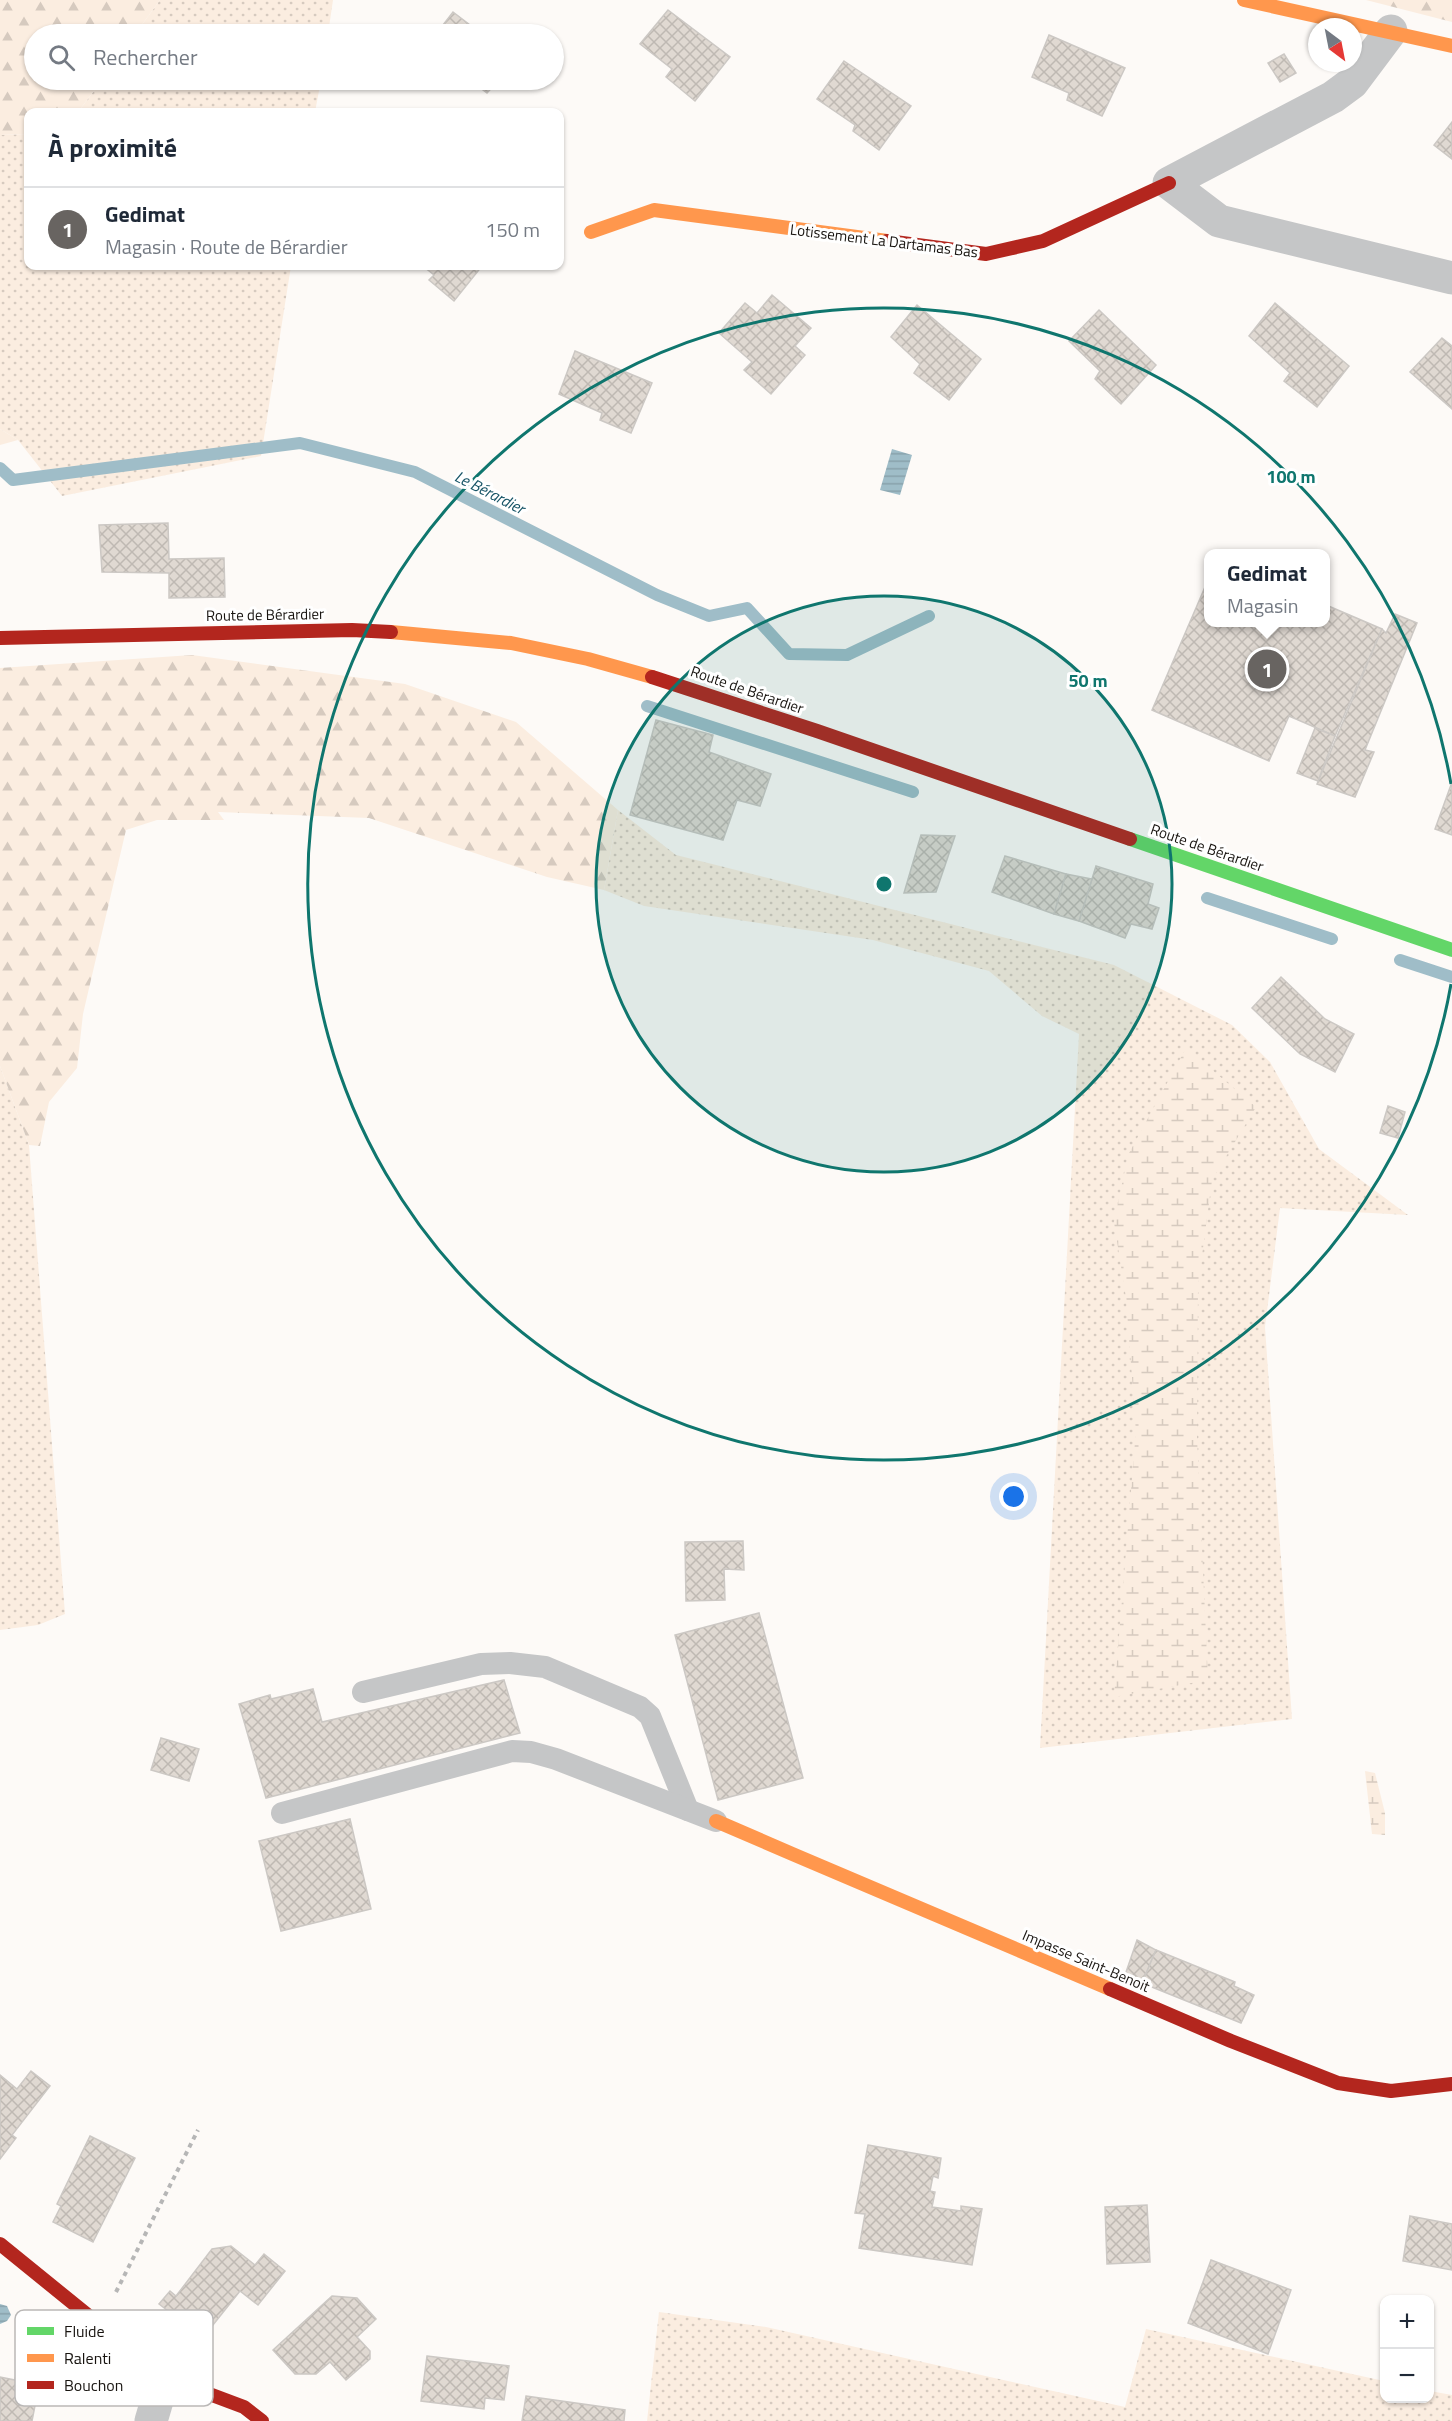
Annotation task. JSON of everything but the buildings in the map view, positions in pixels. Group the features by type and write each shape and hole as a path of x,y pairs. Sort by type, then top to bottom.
{"street":[{"path":"1244,0 1452,46"},
{"name":"Lotissement La Dartamas Bas","path":"591,232 654,210 986,254 1043,241 1169,183 1333,97 1352,83 1391,31"},
{"path":"1169,183 1219,221 1452,278"},
{"name":"Route de Bérardier","path":"0,638 352,630 425,634 512,643 588,659 681,685 1452,950"},
{"name":"Impasse Saint-Benoit","path":"716,1821 1231,2041 1338,2083 1391,2091 1452,2084"},
{"path":"0,2244 82,2310"},
{"path":"213,2395 244,2407 262,2421"},
{"path":"151,2421 155,2406"}],"lane":[{"path":"363,1692 481,1664 510,1663 545,1667 640,1707 650,1716 688,1810"},
{"path":"282,1812 512,1751 531,1752 556,1759 716,1821"}],"path":[{"path":"106,2310 198,2130"}],"green space":[{"path":"0,0 160,0 142,24 24,24 24,90 94,90 81,108 24,108 24,134 0,135"},
{"path":"160,0 333,0 329,24 142,24"},
{"path":"1366,0 1452,0 1452,22"},
{"path":"94,90 319,90 316,108 81,108"},
{"path":"24,134 24,270 290,270 261,456 62,496 18,440 0,429 0,135"},
{"path":"0,429 18,440 0,445"},
{"path":"192,655 405,684 516,722 618,810 604,890 547,877 369,818 218,812 224,820 157,820 126,830 83,1014 77,1068 49,1102 40,1146 29,1145 0,1066 0,668"},
{"path":"618,810 676,855 1114,965 1232,1025 1270,1062 1319,1149 1408,1215 1280,1208 1265,1327 1292,1719 1040,1748 1079,1034 1042,1016 989,971 873,940 644,906 604,890"},
{"path":"1186,1048 1256,1107 1212,1180 1198,1286 1197,1438 1208,1680 1114,1697 1136,1430 1126,1298 1114,1222 1128,1155"},
{"path":"0,1066 29,1145 65,1614 38,1625 0,1630"},
{"path":"1365,1771 1375,1773 1385,1813 1385,1835 1372,1834"},
{"path":"659,2312 766,2327 1125,2407 1146,2329 1380,2380 1380,2403 1434,2403 1434,2392 1452,2395 1452,2421 647,2421"}],"water":[{"path":"892,449 912,455 900,495 880,490"},
{"path":"0,2304 7,2306 11,2315 7,2321 0,2324"}],"waterway":[{"name":"Le Bérardier","path":"0,468 13,480 300,443 415,472 657,595 709,616 747,608 789,654 847,655 929,616"},
{"path":"647,706 913,792"},
{"path":"1207,898 1332,939"},
{"path":"1400,960 1452,977"}],"traffic: fast":[{"path":"1130,839 1452,950"}],"traffic: slow":[{"path":"1244,0 1452,46"},
{"path":"591,232 654,210 887,241"},
{"path":"391,632 511,643 588,659 652,677"},
{"path":"716,1821 1110,1989"}],"traffic: jam":[{"path":"887,241 986,254 1043,241 1169,183"},
{"path":"0,638 352,630 391,632"},
{"path":"652,677 817,731 1130,839"},
{"path":"1110,1989 1231,2041 1338,2083 1391,2091 1452,2084"},
{"path":"0,2244 81,2310"},
{"path":"213,2395 244,2407 262,2421"}],"place":[{"name":"Gedimat","path":"1267,669"}]}
